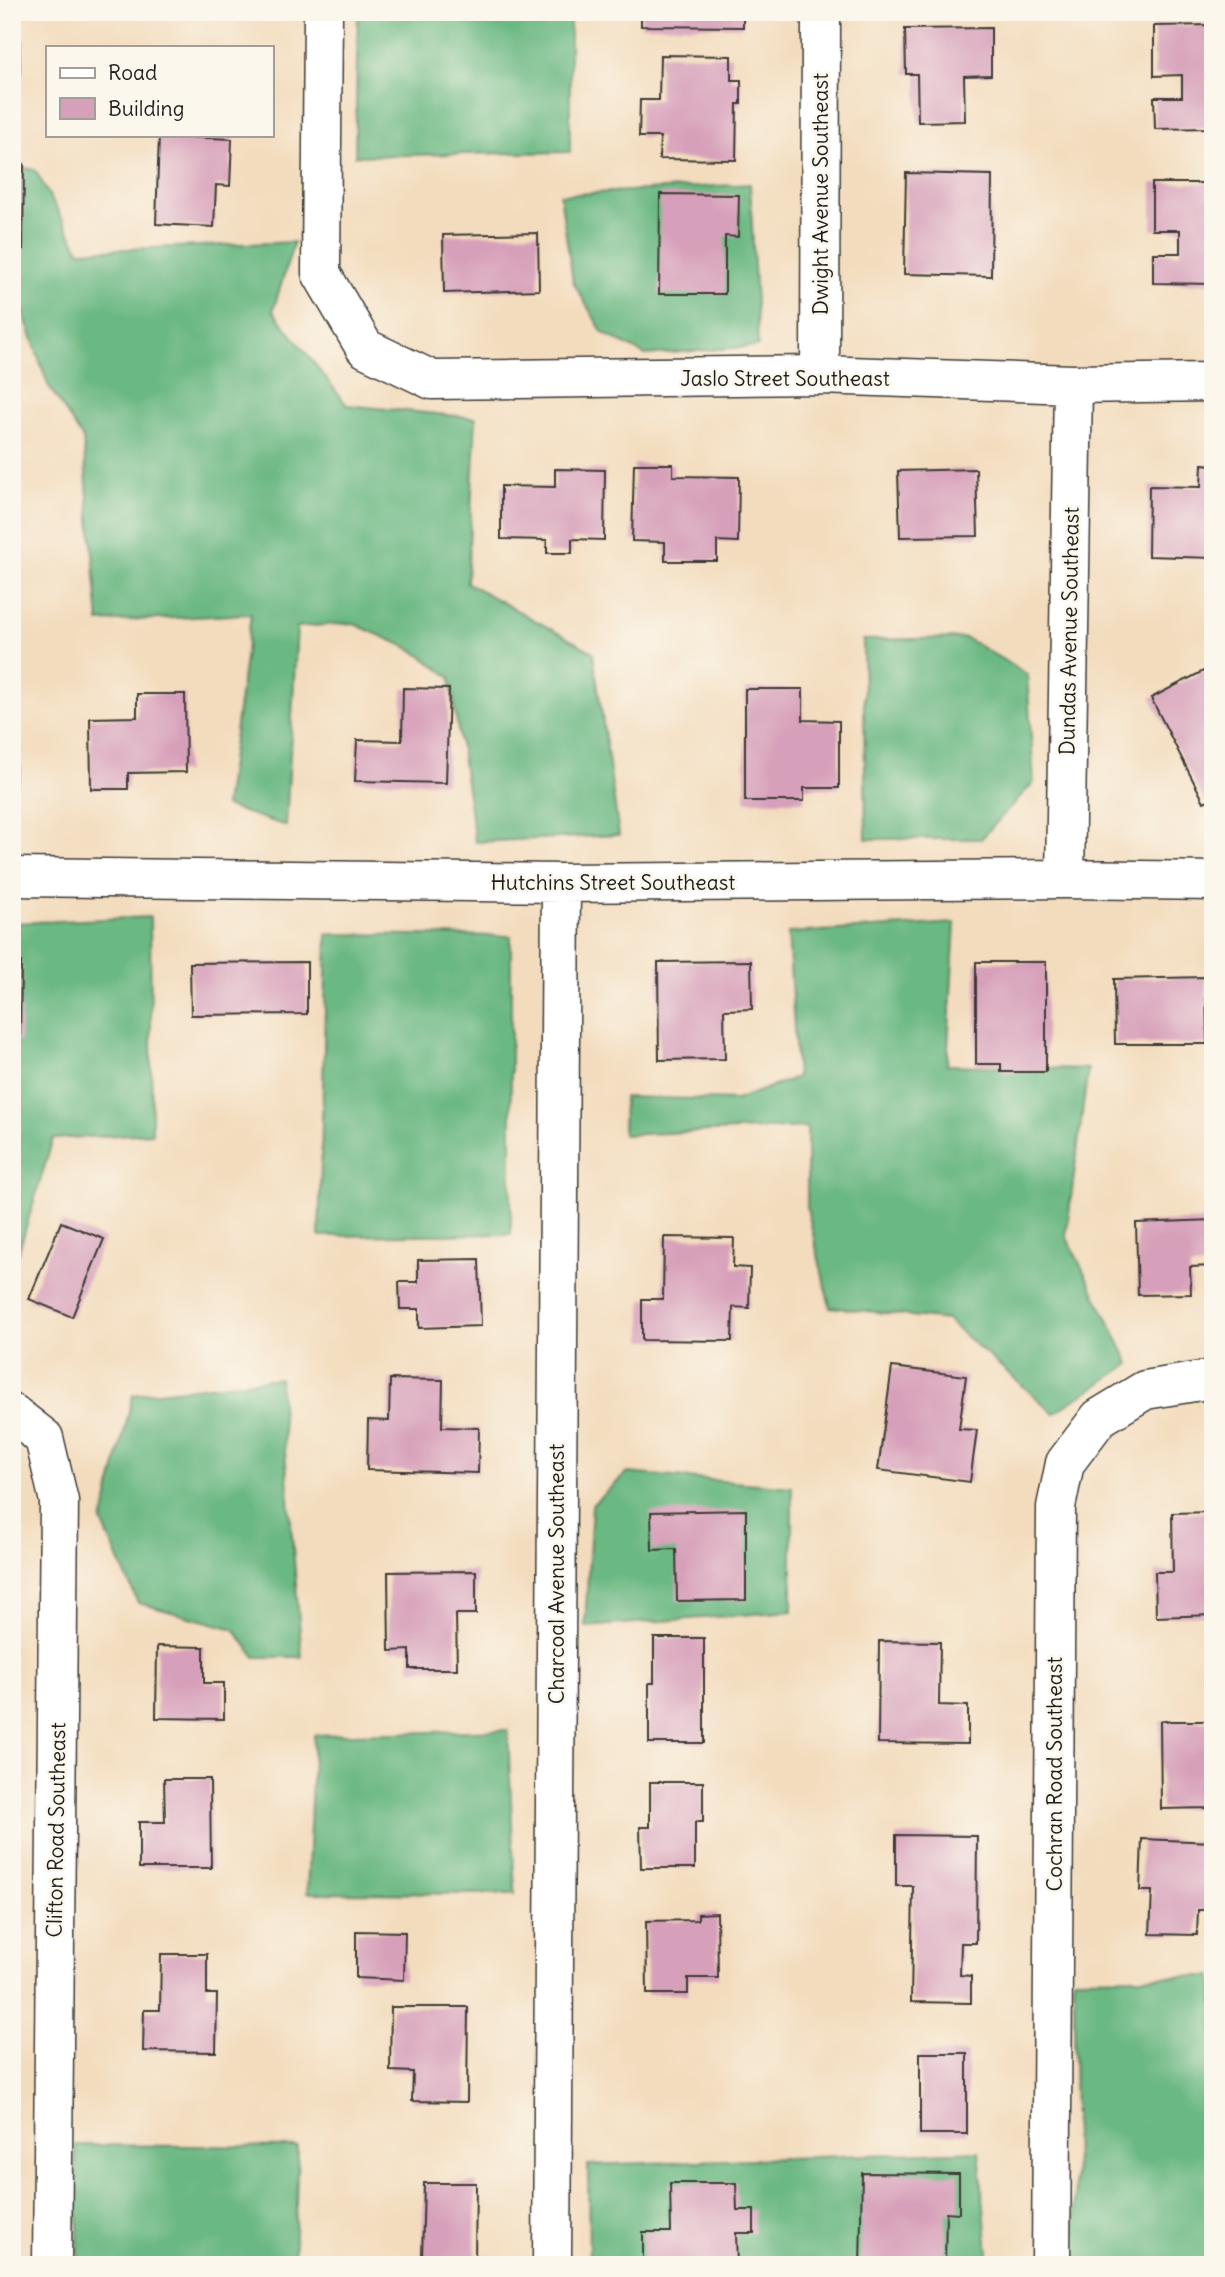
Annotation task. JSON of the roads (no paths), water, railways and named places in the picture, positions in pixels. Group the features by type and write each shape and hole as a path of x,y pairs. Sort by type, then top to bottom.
{"street":[{"name":"Jaslo Street Southeast","path":"323,12 321,273 365,348 432,380 820,375 1073,384 1213,382"},
{"name":"Dwight Avenue Southeast","path":"820,375 821,12"},
{"name":"Dundas Avenue Southeast","path":"1065,879 1073,384"},
{"name":"Hutchins Street Southeast","path":"12,877 561,883 1065,879 1213,881"},
{"name":"Charcoal Avenue Southeast","path":"552,2265 561,883"},
{"name":"Cochran Road Southeast","path":"1051,2265 1056,1507 1065,1463 1099,1418 1145,1390 1213,1379"},
{"name":"Clifton Road Southeast","path":"12,1413 44,1438 60,1501 52,2265"}]}
